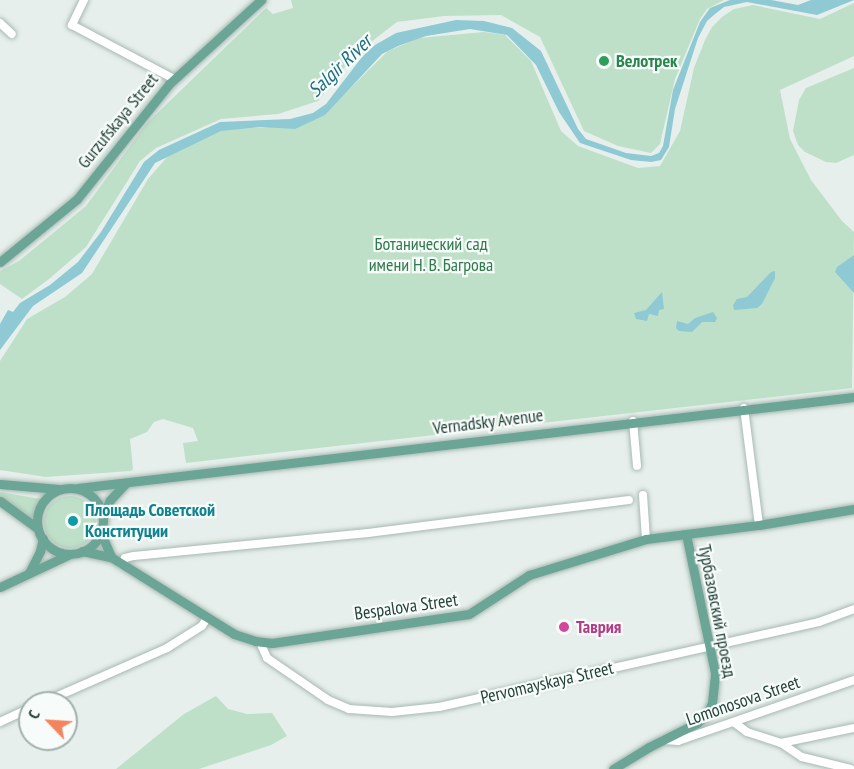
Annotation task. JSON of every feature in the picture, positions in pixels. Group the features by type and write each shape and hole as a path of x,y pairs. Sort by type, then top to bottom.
{"main road":[{"name":"Gurzufskaya Street","path":"0,262 77,199 151,104 174,79 261,0"},
{"name":"Vernadsky Avenue","path":"78,488 633,421 854,397"},
{"path":"0,587 93,545 101,533 110,500 126,483"},
{"path":"0,484 62,489 78,488 90,494 99,504 104,517"},
{"path":"38,528 43,503 62,489"},
{"path":"0,501 38,528 52,548 70,554"},
{"name":"Bespalova Street","path":"82,551 111,557 243,638 272,643 469,614 529,575 646,538 759,525 854,509"},
{"path":"101,533 111,557"},
{"name":"Турбазовский проезд","path":"664,740 697,723 712,703 715,673 686,534"},
{"path":"29,573 40,551 43,538"},
{"name":"Lomonosova Street","path":"613,769 664,740"}],"street":[{"path":"84,0 72,26 174,79"},
{"path":"0,23 12,34"},
{"path":"744,408 759,525"},
{"path":"633,421 637,466"},
{"path":"643,495 646,538"},
{"path":"121,564 125,558 134,556 368,533 629,500"},
{"name":"Pervomayskaya Street","path":"260,642 267,658 304,686 349,709 372,712 439,707 819,621 854,609"},
{"path":"69,691 167,648 202,626 207,618"},
{"name":"Lomonosova Street","path":"664,740 678,741 854,680"},
{"path":"0,722 18,714"},
{"path":"735,723 747,732 781,742 810,761 851,769"},
{"path":"781,742 854,728"}],"green space":[{"path":"291,0 724,0 707,9 700,19 675,79 660,144 651,153 618,146 584,131 540,37 501,15 444,16 397,22 354,55 318,101 278,114 221,119 156,148 140,161 86,247 22,299 0,284 0,271 19,261 86,206 147,123 266,8 273,14 293,8"},
{"name":"Ботанический сад имени Н. В. Багрова","path":"854,3 854,56 780,90 790,139 811,180 842,221 854,232 852,388 186,463 183,443 198,441 193,428 163,419 154,422 147,432 130,439 133,469 131,471 46,477 0,470 0,361 27,319 65,297 92,274 148,179 168,156 199,138 223,130 268,127 324,114 388,51 419,38 484,32 505,35 531,61 561,131 578,146 638,168 660,166 680,131 694,68 705,40 712,27 722,17 734,9 753,5 820,19"},
{"path":"854,68 854,155 836,163 826,162 805,152 798,145 793,131 799,100 806,88"},
{"path":"0,492 40,499 33,518 0,497"},
{"path":"65,496 75,496 89,503 96,522 89,541 75,548 65,548 55,544 48,537 44,527 44,517 48,507 55,500"},
{"path":"216,696 228,709 247,714 272,713 287,736 271,745 199,769 116,769 184,714"}],"water":[{"path":"730,0 771,0 798,5 811,0 854,0 817,15 747,2 724,7 715,14 707,21 698,38 675,109 669,147 661,160 651,162 631,160 580,143 559,112 536,65 507,35 470,29 426,36 398,46 382,54 325,115 295,129 261,127 221,131 155,163 82,273 33,306 0,350 0,324 8,310 13,312 20,303 50,285 78,262 101,232 144,162 159,150 220,122 290,119 313,113 326,104 362,57 375,45 396,33 456,20 484,21 512,28 541,51 578,129 586,139 626,153 651,156 659,153 663,146 673,90 700,22 710,8"},
{"path":"854,255 854,293 835,272 837,267"},
{"path":"775,271 775,278 762,304 757,308 734,310 733,305 737,299 747,297 771,272"},
{"path":"662,292 664,309 659,310 658,316 649,314 647,321 636,319 634,313 646,310"},
{"path":"713,312 717,318 715,322 702,322 692,332 679,331 676,328 677,321 688,324 695,318"}],"place":[{"name":"Велотрек","path":"604,61"},
{"name":"Площадь Советской Конституции","path":"73,521"},
{"name":"Таврия","path":"564,627"}],"water label":[{"name":"Salgir River","path":"340,66"}]}
